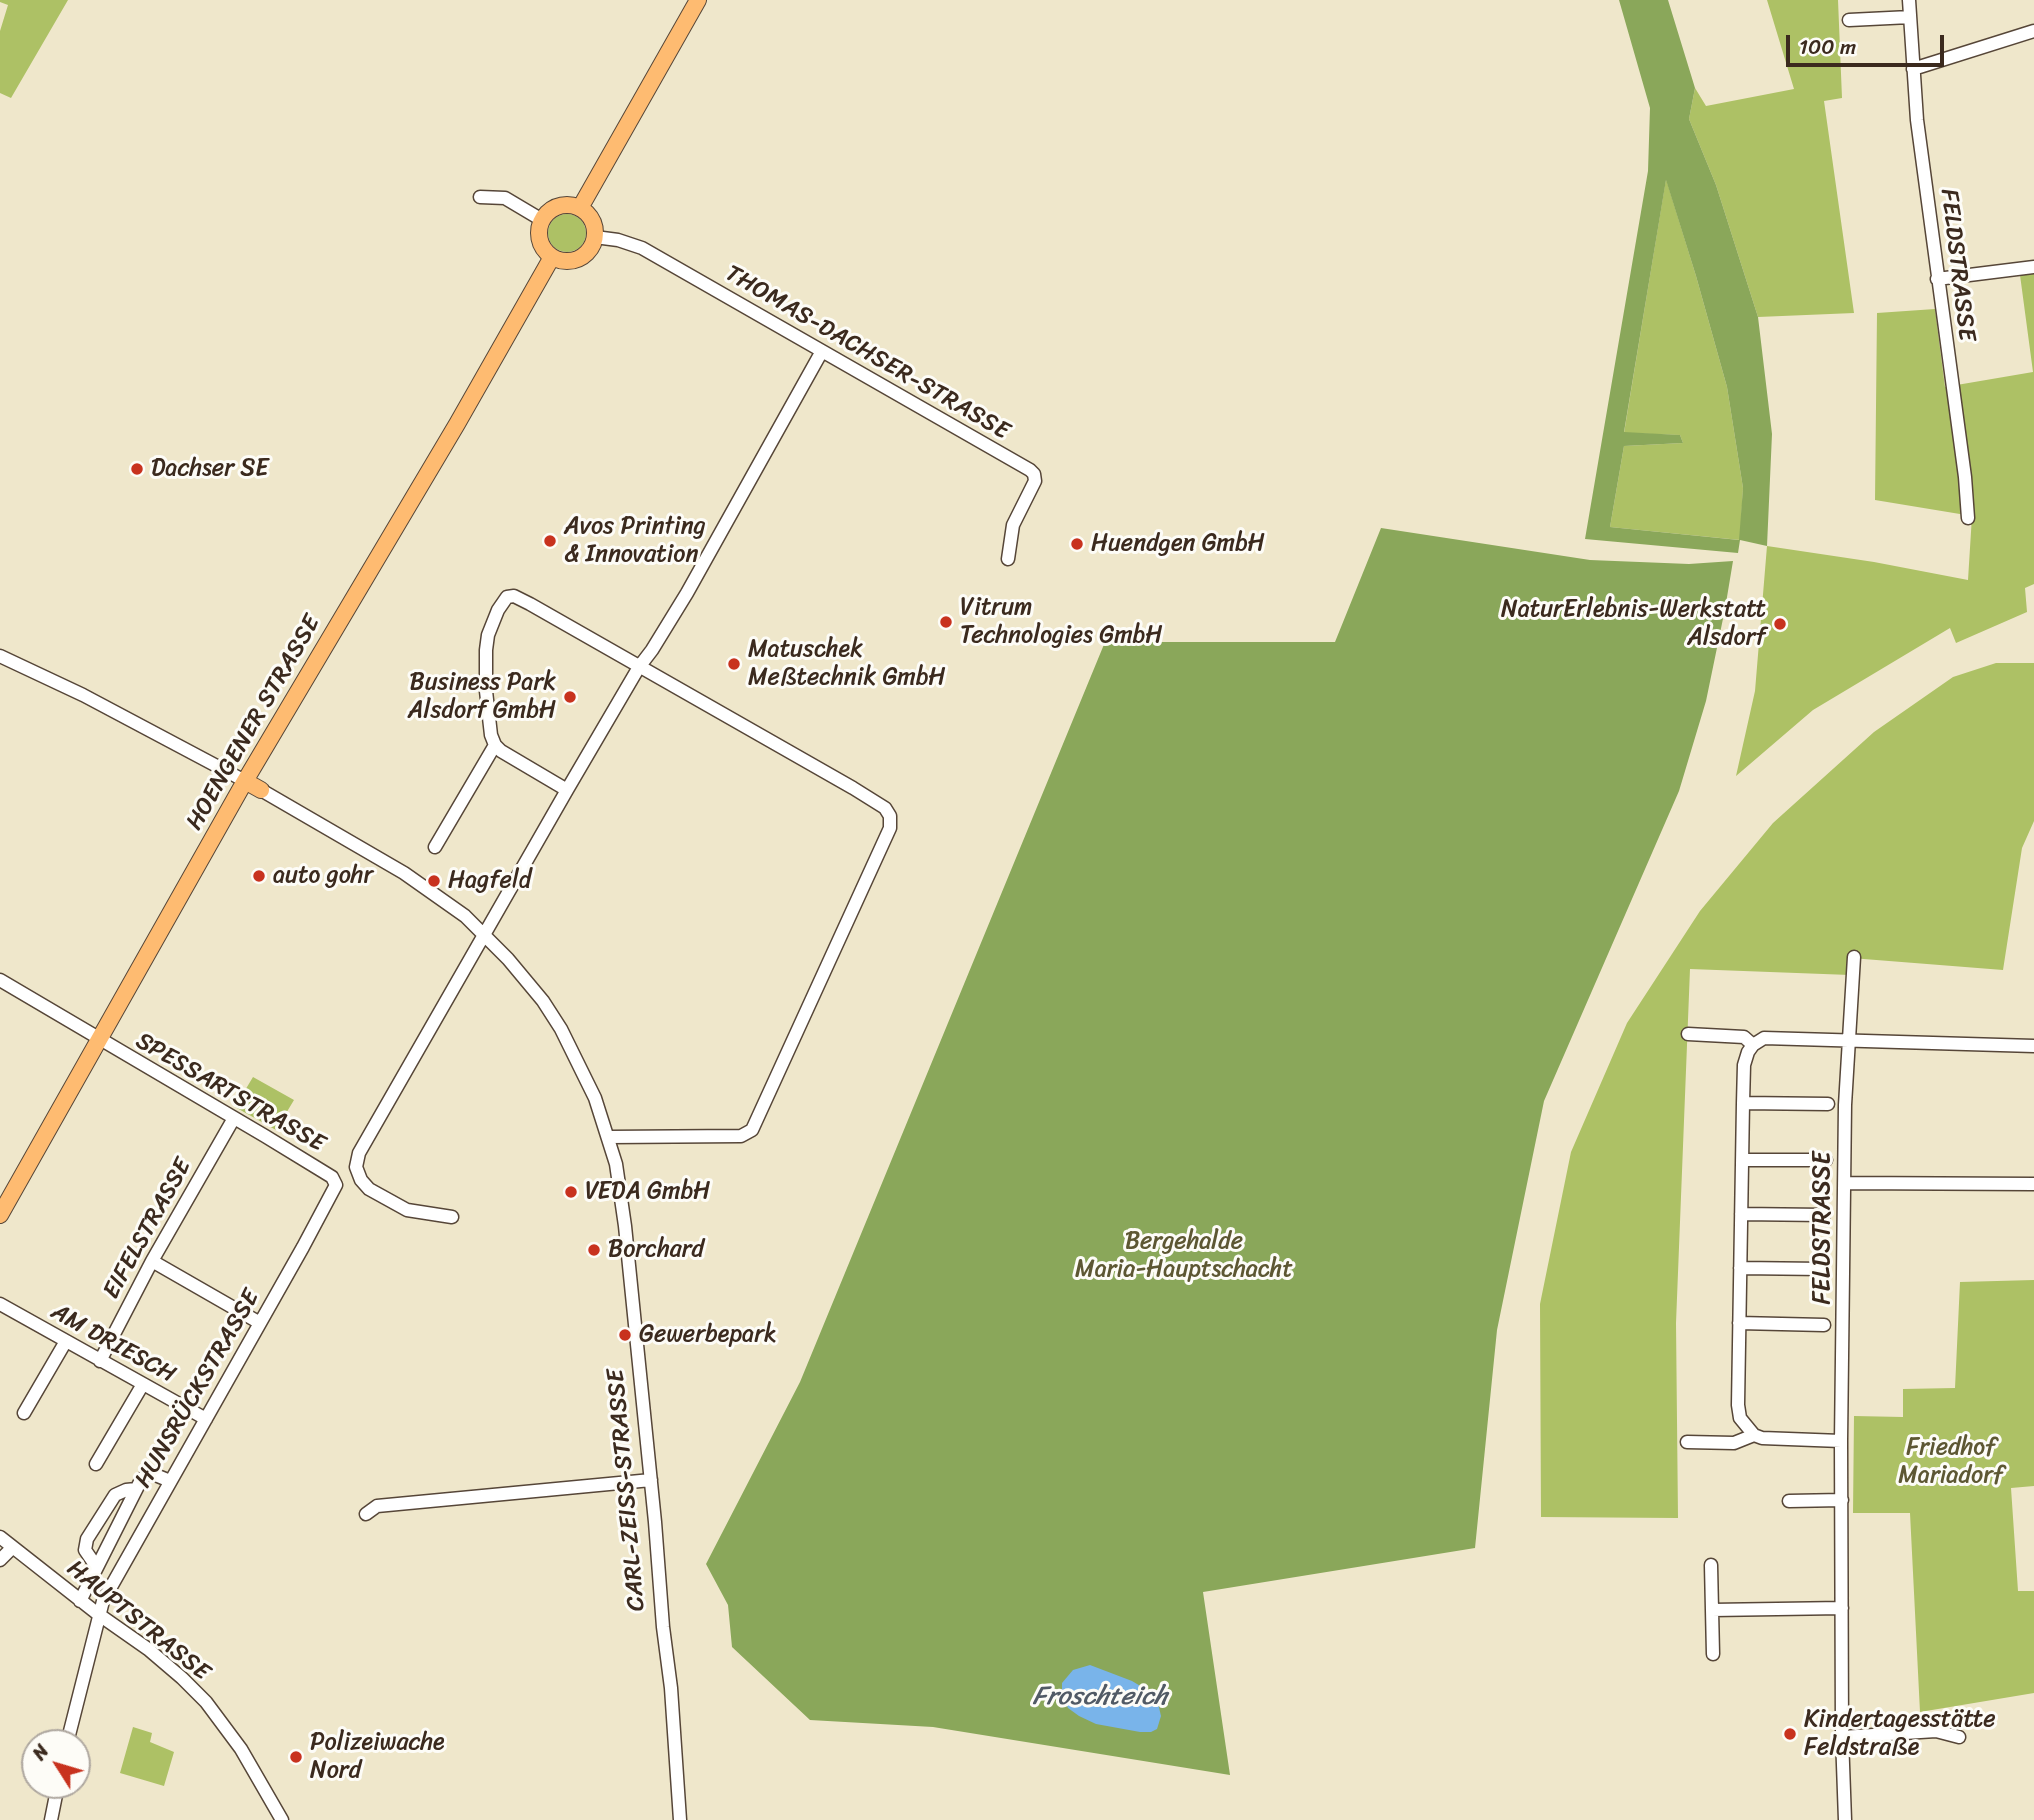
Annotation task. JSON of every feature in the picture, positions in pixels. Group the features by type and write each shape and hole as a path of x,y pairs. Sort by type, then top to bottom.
{"main road":[{"path":"580,208 698,0"},
{"path":"559,206 580,208 589,215 594,225 595,237 587,253 570,261 552,257 544,250 540,240 542,220 549,211 559,206"},
{"name":"HOENGENER STRASSE","path":"0,1215 245,781 457,424 552,257"},
{"name":"CARL-ZEISS-STRASSE","path":"245,781 261,790"}],"street":[{"name":"FELDSTRASSE","path":"1909,0 1913,69 1968,518"},
{"path":"1849,20 1910,17"},
{"path":"1913,69 2034,31"},
{"path":"480,197 505,198 542,220"},
{"name":"THOMAS-DACHSER-STRASSE","path":"595,237 618,240 642,248 1034,474 1035,481 1013,525 1008,558"},
{"path":"1937,279 2034,267"},
{"path":"452,1217 407,1210 369,1189 361,1180 356,1167 359,1153 639,667 687,593 822,351"},
{"path":"567,790 495,745 491,735 486,691 486,650 488,635 498,610 507,597 514,596 530,604 876,802 890,816 890,828 752,1130 741,1136 609,1137"},
{"path":"0,656 83,695 245,781"},
{"path":"435,847 495,745"},
{"name":"CARL-ZEISS-STRASSE","path":"261,790 429,889 485,935 543,1001 561,1029 590,1088 609,1137 625,1226 671,1688 680,1820"},
{"name":"FELDSTRASSE","path":"1845,1820 1842,1737 1841,1441 1844,1183 1848,1041 1854,957"},
{"name":"SPESSARTSTRASSE","path":"0,980 332,1177 336,1185"},
{"path":"1688,1034 1734,1035 1744,1037 1753,1045"},
{"path":"1754,1436 1740,1418 1738,1405 1744,1065 1753,1045 1765,1038 2034,1046"},
{"path":"1743,1104 1828,1104"},
{"name":"EIFELSTRASSE","path":"100,1361 152,1261 234,1118"},
{"path":"1742,1160 1826,1160"},
{"path":"1844,1183 2034,1184"},
{"name":"HUNSRÜCKSTRASSE","path":"70,1729 103,1601 336,1185"},
{"path":"1741,1214 1824,1215"},
{"path":"152,1261 260,1323"},
{"path":"1740,1268 1823,1269"},
{"name":"AM DRIESCH","path":"0,1304 206,1419"},
{"path":"1739,1323 1824,1325"},
{"path":"24,1413 66,1341"},
{"path":"96,1464 143,1384"},
{"path":"1687,1442 1734,1443 1754,1436 1841,1441"},
{"path":"80,1601 136,1489 147,1474 170,1481"},
{"path":"366,1514 377,1506 650,1480"},
{"path":"96,1566 85,1550 87,1539 115,1495 136,1489"},
{"path":"1789,1501 1842,1500"},
{"name":"HAUPTSTRASSE","path":"0,1537 80,1601 148,1649 206,1702 245,1754 282,1820"},
{"path":"0,1560 12,1548"},
{"path":"1711,1565 1713,1654"},
{"path":"1712,1610 1842,1608"},
{"path":"1842,1737 1936,1731 1959,1737"},
{"path":"51,1820 55,1799"}],"green space":[{"path":"0,0 68,0 11,98 0,93 0,31 8,5"},
{"path":"1619,0 1668,0 1695,88 1689,119 1716,185 1758,317 1772,434 1767,546 1740,540 1738,553 1585,539 1648,171 1650,108","holes":["1666,180 1727,387 1743,488 1739,540 1610,527 1624,446 1683,443 1680,435 1624,432"]},
{"path":"1767,0 1838,0 1842,98 1824,101 1854,313 1758,317 1716,185 1689,119 1695,88 1706,106 1794,89"},
{"path":"1666,179 1727,387 1743,488 1740,540 1610,527 1624,446 1683,443 1680,435 1624,433"},
{"path":"567,214 581,219 586,233 581,247 567,252 553,247 548,233 553,219"},
{"path":"2034,273 2034,584 2025,588 2027,612 1956,643 1950,628 1813,710 1736,776 1755,691 1767,546 1968,580 1972,516 1875,500 1877,313 1935,309 1945,387 2033,372 2020,275"},
{"name":"Bergehalde Maria-Hauptschacht","path":"1381,528 1590,560 1689,564 1733,561 1706,701 1679,791 1544,1101 1497,1330 1475,1548 1203,1592 1230,1775 933,1727 810,1720 732,1647 728,1605 706,1564 800,1382 1105,642 1335,642"},
{"path":"1996,663 2034,663 2034,821 2022,848 2003,970 1851,958 1850,975 1690,969 1676,1323 1678,1518 1541,1517 1540,1304 1571,1152 1627,1023 1700,911 1773,823 1874,732 1953,677"},
{"path":"253,1077 294,1100 276,1130 235,1107"},
{"name":"Friedhof Mariadorf","path":"2034,1280 2034,1486 2011,1488 2018,1591 2034,1591 2034,1693 1920,1712 1910,1513 1853,1513 1854,1416 1903,1417 1903,1389 1955,1388 1960,1282"},
{"path":"133,1727 152,1733 150,1742 174,1752 164,1786 120,1773"}],"water":[{"name":"Froschteich","path":"1090,1665 1132,1681 1152,1693 1157,1699 1161,1716 1157,1729 1140,1732 1096,1724 1068,1708 1062,1696 1062,1683 1073,1670"}],"place":[{"name":"Dachser SE","path":"137,469"},
{"name":"Avos Printing & Innovation","path":"550,541"},
{"name":"Huendgen GmbH","path":"1077,544"},
{"name":"Vitrum Technologies GmbH","path":"946,622"},
{"name":"NaturErlebnis-Werkstatt Alsdorf","path":"1780,624"},
{"name":"Matuschek Meßtechnik GmbH","path":"734,664"},
{"name":"Business Park Alsdorf GmbH","path":"570,697"},
{"name":"auto gohr","path":"259,876"},
{"name":"Hagfeld","path":"434,881"},
{"name":"VEDA GmbH","path":"571,1192"},
{"name":"Borchard","path":"594,1250"},
{"name":"Gewerbepark","path":"625,1335"},
{"name":"Kindertagesstätte Feldstraße","path":"1790,1734"},
{"name":"Polizeiwache Nord","path":"296,1757"}]}
